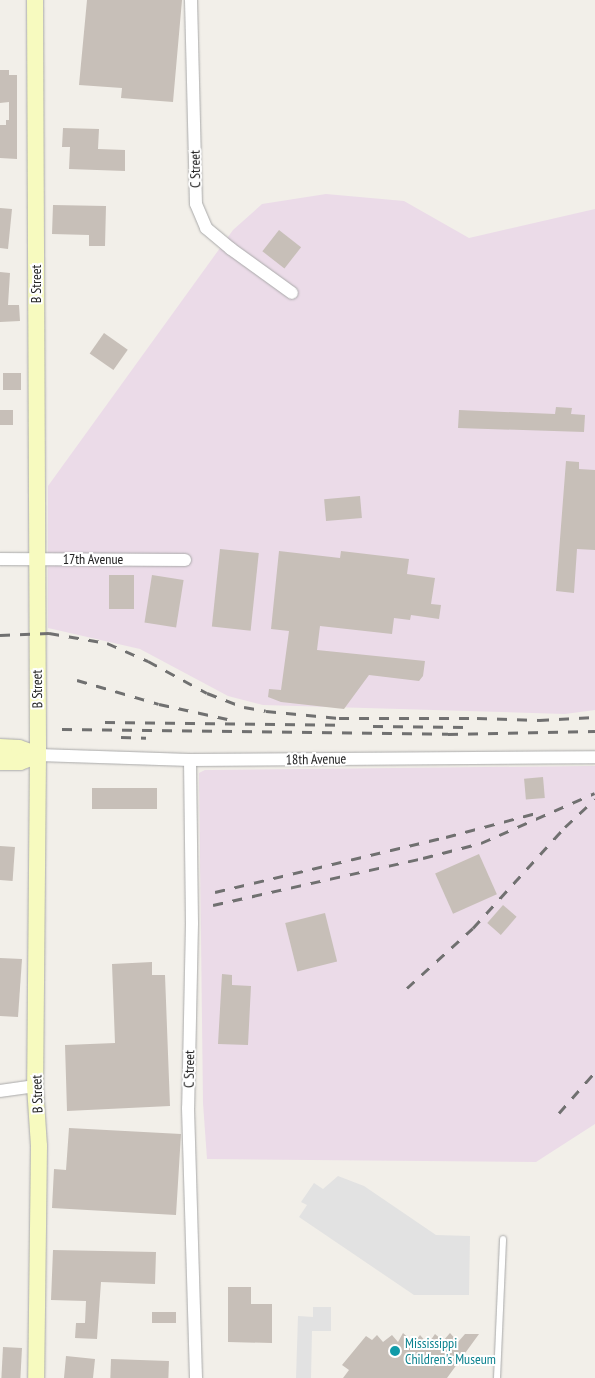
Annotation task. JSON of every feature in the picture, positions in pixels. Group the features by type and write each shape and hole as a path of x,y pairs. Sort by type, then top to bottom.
{"street":[{"name":"B Street","path":"35,0 38,755 35,1086 39,1146 36,1378"},
{"name":"C Street","path":"191,0 196,204 206,228 231,249 292,293"},
{"name":"17th Avenue","path":"0,559 185,560"},
{"path":"0,747 20,755"},
{"name":"18th Avenue","path":"0,762 20,755 190,760 595,757"},
{"name":"C Street","path":"190,760 192,923 188,1108 196,1378"},
{"path":"0,1091 35,1086"}],"lane":[{"path":"497,1378 503,1239"}],"shaded area":[{"path":"326,194 404,201 469,238 595,209 595,710 565,714 263,705 228,696 140,649 48,628 48,486 233,230 262,204"},
{"path":"595,766 595,1124 536,1162 207,1159 203,1103 199,773 205,770"},
{"path":"338,1176 364,1186 436,1235 470,1236 469,1295 414,1295 299,1217 307,1205 301,1202 314,1183 323,1189"},
{"path":"313,1307 331,1307 331,1331 312,1331 311,1378 296,1378 298,1316 313,1317"}],"building":[{"path":"87,0 182,0 173,102 121,98 122,88 79,85"},
{"path":"0,70 9,70 9,75 17,75 17,159 0,158 0,125 6,125 6,120 9,120 9,102 0,103"},
{"path":"63,128 99,129 98,149 125,150 125,171 69,169 70,147 62,147"},
{"path":"53,205 106,206 105,246 89,246 89,235 52,234"},
{"path":"0,208 12,209 8,249 0,248"},
{"path":"279,230 301,247 284,269 262,251"},
{"path":"0,272 10,273 8,305 19,305 20,321 0,322"},
{"path":"104,333 128,350 113,370 90,353"},
{"path":"3,373 21,373 21,390 3,390"},
{"path":"556,407 572,408 571,414 585,415 584,432 458,428 459,410 555,414"},
{"path":"0,410 13,410 13,425 0,425"},
{"path":"566,461 579,462 579,469 595,470 595,550 577,549 574,593 556,591"},
{"path":"360,496 362,518 326,521 324,499"},
{"path":"220,549 259,553 251,631 212,627"},
{"path":"279,551 340,558 341,551 409,559 407,574 435,578 431,604 441,605 439,619 411,615 410,620 394,618 392,634 320,626 317,650 425,661 423,676 419,681 369,675 344,709 281,702 268,697 269,689 281,690 289,631 271,629"},
{"path":"109,575 134,575 134,609 109,609"},
{"path":"152,575 184,580 176,627 144,622"},
{"path":"543,777 545,798 526,800 524,779"},
{"path":"92,788 157,788 157,809 92,809"},
{"path":"0,846 15,847 13,881 0,880"},
{"path":"479,854 497,894 453,914 435,874"},
{"path":"503,905 517,917 501,935 487,923"},
{"path":"325,913 337,962 297,971 285,923"},
{"path":"0,958 22,959 18,1017 0,1016"},
{"path":"152,962 152,975 165,975 170,1106 67,1111 65,1045 115,1043 112,964"},
{"path":"222,974 232,975 232,985 251,986 248,1045 218,1044"},
{"path":"69,1128 181,1134 176,1215 52,1208 54,1169 66,1170"},
{"path":"53,1250 156,1252 155,1284 101,1282 97,1339 75,1338 76,1323 85,1323 86,1301 51,1300"},
{"path":"228,1287 251,1287 251,1304 272,1304 272,1343 228,1342"},
{"path":"152,1312 176,1312 176,1323 152,1323"},
{"path":"403,1333 414,1343 420,1335 428,1344 435,1334 443,1341 450,1333 458,1342 465,1334 479,1334 447,1378 343,1378 349,1370 342,1365 366,1336 372,1340 377,1335 383,1342 392,1335 398,1342"},
{"path":"3,1347 22,1348 20,1378 1,1378"},
{"path":"66,1356 95,1359 93,1378 64,1378"},
{"path":"111,1359 169,1361 168,1378 110,1378"}],"railway":[{"path":"0,635 49,633 107,643 148,661 207,693 244,707 266,711 339,718 539,720 595,717"},
{"path":"77,680 159,704 227,719"},
{"path":"105,722 340,725"},
{"path":"373,726 468,727"},
{"path":"62,729 448,734 595,731"},
{"path":"121,737 146,738"},
{"path":"213,905 423,858 481,843 595,793"},
{"path":"407,988 473,928 565,827 595,799"},
{"path":"215,892 446,837 540,812"},
{"path":"559,1113 595,1072"}],"place":[{"name":"Mississippi Children's Museum","path":"395,1351"}]}
